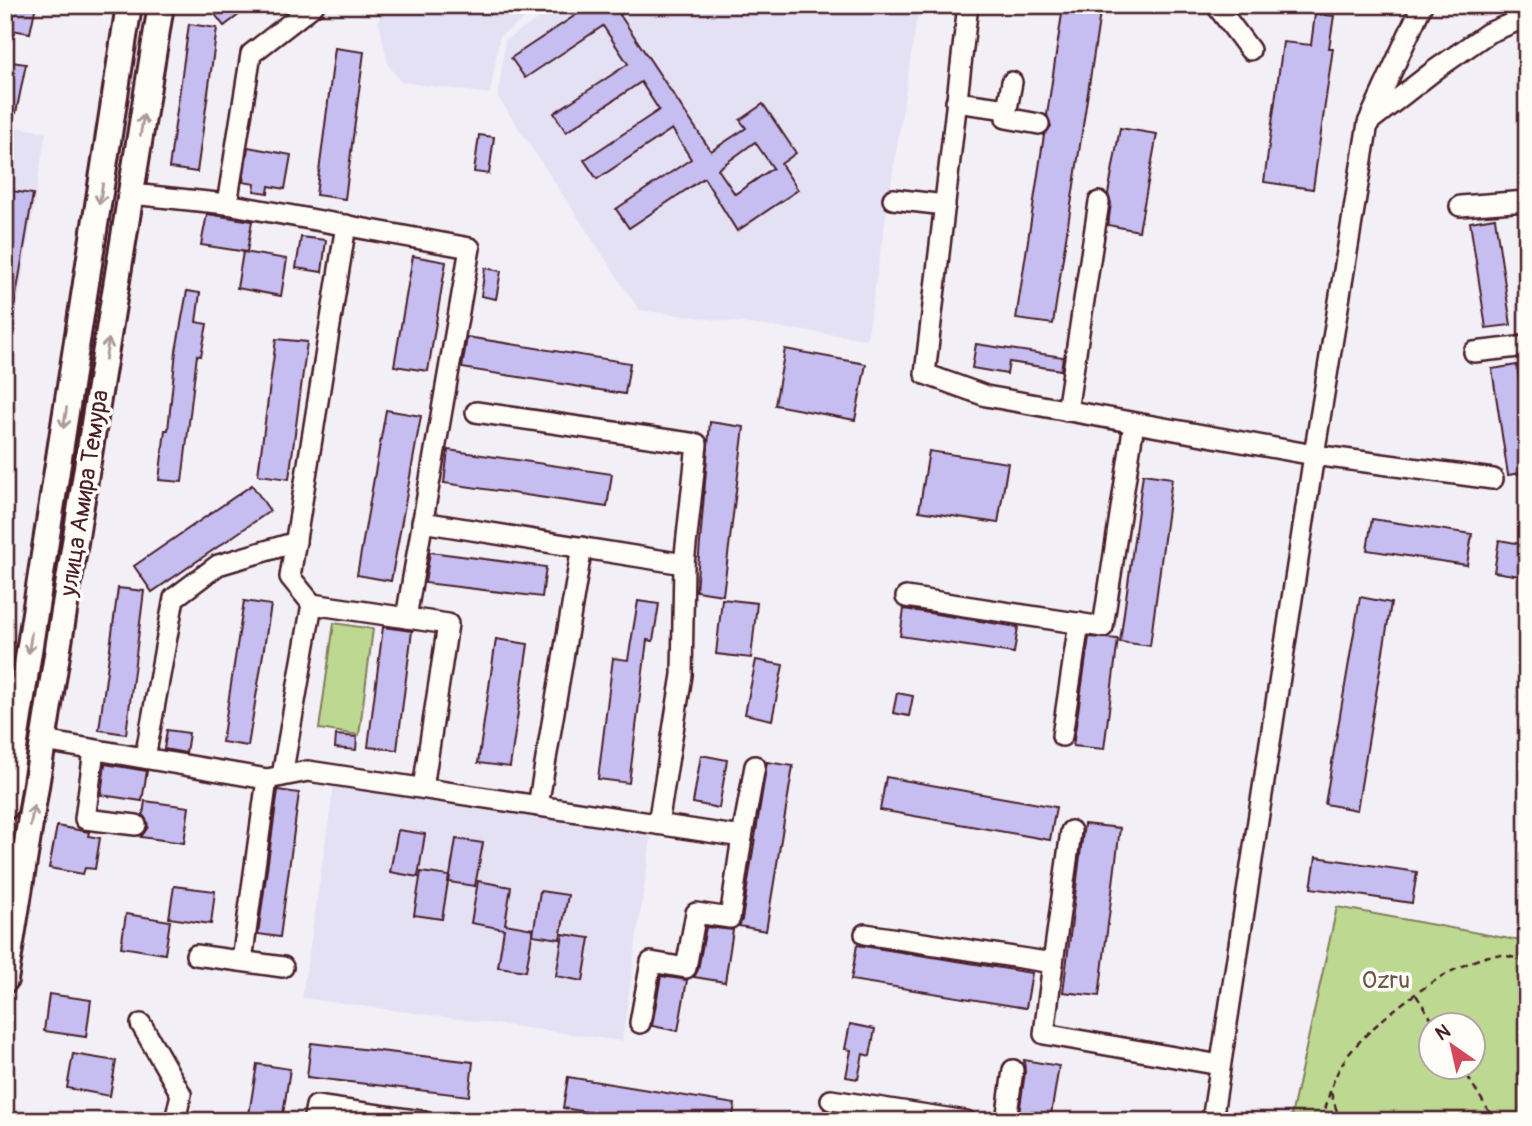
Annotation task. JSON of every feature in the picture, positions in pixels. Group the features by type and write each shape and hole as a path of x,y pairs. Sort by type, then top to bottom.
{"main road":[{"name":"улица Амира Темура","path":"5,807 130,5"},
{"name":"улица Амира Темура","path":"5,980 162,5"},
{"path":"46,541 75,545"}],"street":[{"path":"227,204 251,54 314,5"},
{"path":"968,5 925,374 986,396 1067,411 1314,455 1493,479"},
{"path":"1216,5 1250,50"},
{"path":"1212,1121 1368,123 1422,5"},
{"path":"1368,123 1435,70 1488,33 1527,17"},
{"path":"1012,82 1006,118 1039,124"},
{"path":"957,102 1007,109"},
{"path":"132,194 227,204 470,248 406,618"},
{"path":"892,199 945,205"},
{"path":"1460,206 1527,201"},
{"path":"1067,411 1099,202"},
{"path":"346,225 290,577 313,604 447,624 424,788"},
{"path":"1474,352 1527,346"},
{"path":"476,412 697,444 684,564 682,675 658,824"},
{"path":"906,597 1103,627 1134,423"},
{"path":"422,522 684,564"},
{"path":"145,758 174,598 218,565 296,542"},
{"path":"538,806 582,547"},
{"path":"242,961 274,778 313,604"},
{"path":"1062,736 1079,623"},
{"path":"44,741 274,778 308,771 742,837"},
{"path":"94,750 85,819 136,825"},
{"path":"640,1023 651,962 686,968 696,913 730,918 755,766"},
{"path":"1071,831 1044,1034 1220,1065"},
{"path":"864,934 1053,963"},
{"path":"196,955 282,967"},
{"path":"141,1024 181,1094 177,1112 181,1121"},
{"path":"1006,1121 1013,1070"},
{"path":"831,1100 966,1121"},
{"path":"313,1121 316,1106 421,1121"}],"path":[{"path":"1322,1121 1329,1090 1344,1060 1376,1024 1472,960 1499,954 1527,961"},
{"path":"1416,995 1426,1010"},
{"path":"1470,1080 1495,1121"},
{"path":"1329,1090 1340,1121"}],"shaded area":[{"path":"381,5 546,5 500,36 490,94 401,82 388,65 379,23"},
{"path":"559,5 919,5 867,339 639,310 498,97 505,40"},
{"path":"5,125 46,132 5,386"},
{"path":"334,784 652,832 622,1041 302,998"}],"green space":[{"path":"334,623 373,629 359,735 319,729"},
{"name":"Ozru","path":"1337,907 1527,942 1527,1121 1290,1121"}],"building":[{"path":"5,5 36,5 30,33 5,29"},
{"path":"208,5 252,5 224,26"},
{"path":"591,5 635,5 620,15 711,151 746,128 740,120 763,104 796,153 781,164 798,190 737,231 704,178 629,228 616,209 691,159 672,129 597,179 584,160 659,110 641,82 566,132 554,113 628,64 603,26 525,78 511,58","holes":["755,142 773,168 735,194 718,169"]},
{"path":"1063,7 1100,13 1053,324 1016,319 1044,135 1051,126 1047,115"},
{"path":"1315,14 1334,16 1329,48 1333,48 1313,189 1264,182 1283,42 1311,45"},
{"path":"189,24 217,28 197,172 169,168"},
{"path":"335,48 364,52 345,199 316,195"},
{"path":"5,61 26,64 16,113 5,111"},
{"path":"1120,128 1157,134 1139,231 1108,225 1111,203 1108,194"},
{"path":"479,135 494,137 489,174 474,172"},
{"path":"248,147 291,155 285,189 269,186 268,193 254,191 255,184 243,182"},
{"path":"5,190 33,194 12,320 5,320"},
{"path":"207,214 252,221 247,252 201,245"},
{"path":"1495,218 1511,325 1486,328 1470,222"},
{"path":"301,237 326,240 322,272 296,268"},
{"path":"243,252 287,259 281,296 237,288"},
{"path":"413,256 446,262 428,371 394,366"},
{"path":"485,268 501,271 496,299 481,296"},
{"path":"187,291 200,293 196,322 207,324 201,356 197,355 182,482 159,480"},
{"path":"467,337 630,363 625,394 462,368"},
{"path":"276,339 307,342 289,479 258,475"},
{"path":"976,344 1063,357 1061,370 1009,362 1007,374 972,368"},
{"path":"785,349 866,364 855,420 775,405"},
{"path":"1517,365 1527,433 1527,472 1508,475 1492,369"},
{"path":"386,410 421,416 391,581 357,575"},
{"path":"710,422 744,427 723,595 696,591"},
{"path":"448,450 612,474 607,507 444,483"},
{"path":"929,451 1008,463 998,523 919,511"},
{"path":"1143,474 1172,478 1150,646 1120,642"},
{"path":"252,485 270,511 152,592 134,566"},
{"path":"1372,519 1472,534 1467,565 1367,550"},
{"path":"1499,540 1527,545 1527,577 1494,572"},
{"path":"430,552 546,567 542,597 425,583"},
{"path":"118,588 144,591 126,734 99,730"},
{"path":"1360,597 1391,603 1357,810 1325,804"},
{"path":"722,599 757,603 751,658 716,654"},
{"path":"244,601 271,605 248,746 222,742"},
{"path":"638,601 659,604 653,641 647,640 629,783 598,779 613,658 628,660"},
{"path":"904,609 1018,627 1014,653 900,636"},
{"path":"383,627 412,631 397,750 368,747"},
{"path":"1089,637 1118,639 1104,749 1073,746"},
{"path":"496,639 528,644 510,767 478,763"},
{"path":"756,660 783,665 772,720 745,714"},
{"path":"897,693 913,696 909,716 893,713"},
{"path":"167,730 189,733 186,753 164,749"},
{"path":"336,735 357,737 356,750 335,748"},
{"path":"701,755 727,760 719,808 693,803"},
{"path":"767,762 793,766 766,931 739,926"},
{"path":"105,764 147,771 142,801 101,795"},
{"path":"886,777 1056,807 1050,840 880,810"},
{"path":"278,790 299,793 280,937 258,934"},
{"path":"145,801 189,807 184,843 141,837 148,827 143,815"},
{"path":"1084,824 1120,828 1099,996 1063,992"},
{"path":"57,826 89,832 88,836 100,838 95,869 85,868 83,874 49,868"},
{"path":"398,830 425,834 418,877 390,872"},
{"path":"456,839 483,843 475,886 449,882"},
{"path":"1316,857 1417,872 1412,903 1311,888"},
{"path":"421,872 449,876 442,919 414,915"},
{"path":"478,881 511,887 505,924 533,929 526,971 498,967 504,929 471,923"},
{"path":"174,886 215,891 211,924 169,918"},
{"path":"540,891 568,895 560,939 533,935"},
{"path":"126,914 170,921 165,954 121,947"},
{"path":"706,927 733,930 725,982 694,977 698,970"},
{"path":"563,934 590,938 583,981 556,976"},
{"path":"857,945 1032,973 1026,1008 851,980"},
{"path":"661,976 687,980 678,1031 652,1026"},
{"path":"49,994 91,1000 86,1037 44,1031"},
{"path":"850,1024 875,1029 870,1056 863,1054 858,1079 846,1077 851,1050 845,1049"},
{"path":"311,1043 473,1062 469,1096 307,1077"},
{"path":"73,1054 116,1061 110,1096 67,1088"},
{"path":"1024,1060 1059,1066 1050,1121 1018,1121 1025,1072"},
{"path":"257,1064 290,1069 282,1121 248,1121"},
{"path":"568,1077 735,1104 732,1121 641,1121 563,1108"}]}
